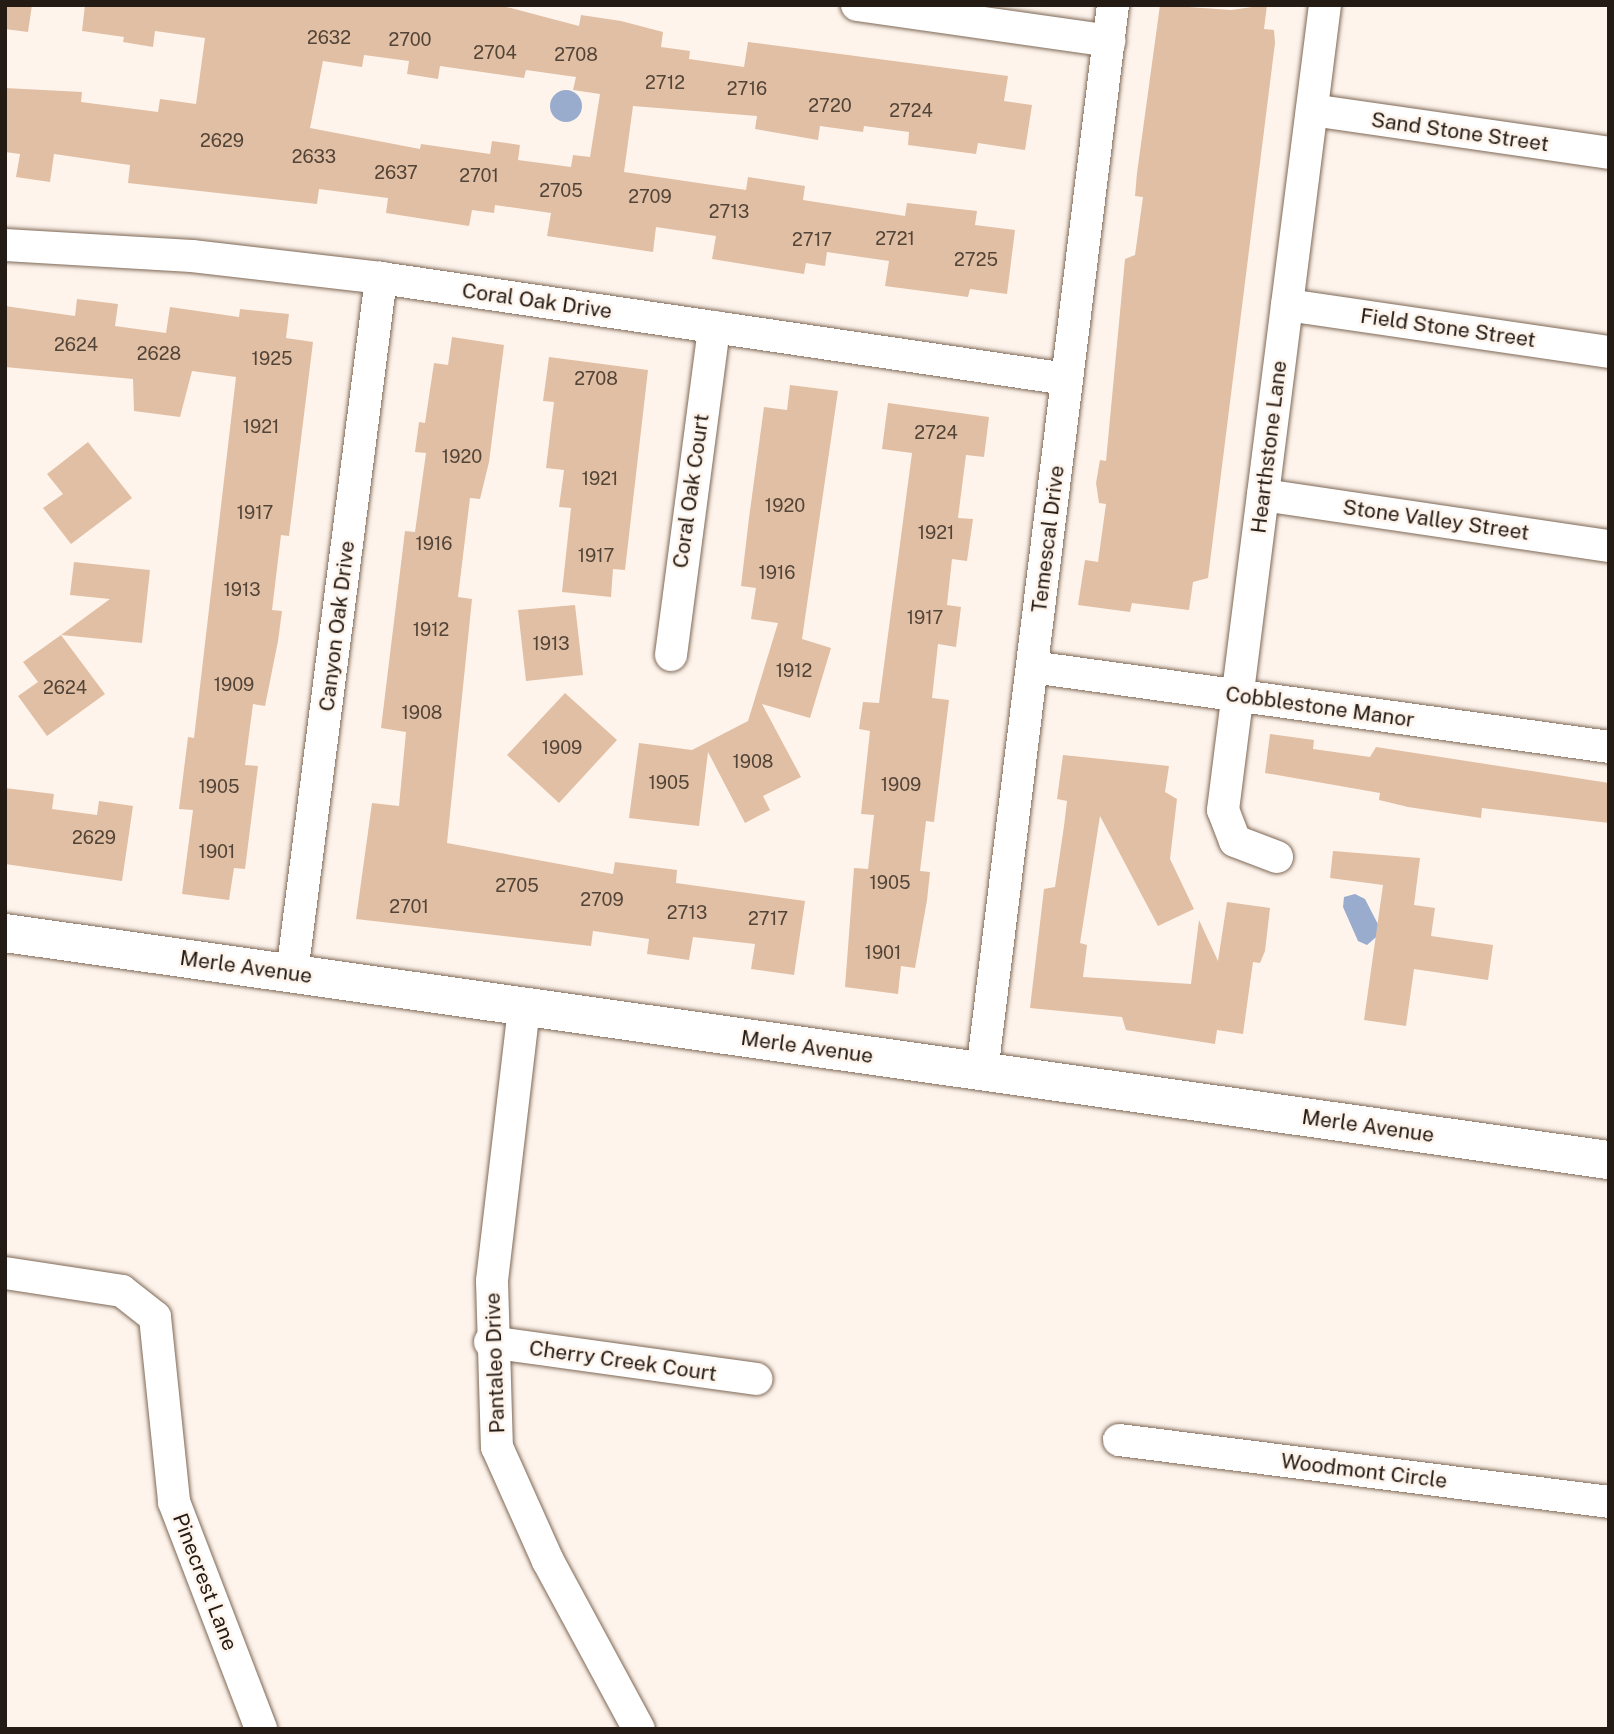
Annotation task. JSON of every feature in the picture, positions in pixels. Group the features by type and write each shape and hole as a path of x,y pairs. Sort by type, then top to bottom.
{"street":[{"path":"857,5 1109,41"},
{"name":"Temescal Drive","path":"982,1072 1113,5"},
{"name":"Hearthstone Lane","path":"1277,857 1250,851 1225,824 1237,695 1325,5"},
{"name":"Sand Stone Street","path":"1312,110 1609,153"},
{"name":"Coral Oak Drive","path":"5,245 192,256 381,278 1067,379"},
{"name":"Canyon Oak Drive","path":"292,973 381,278"},
{"name":"Field Stone Street","path":"1287,305 1609,352"},
{"name":"Coral Oak Court","path":"671,655 714,327"},
{"name":"Stone Valley Street","path":"1263,495 1609,546"},
{"name":"Cobblestone Manor","path":"1032,667 1609,747"},
{"name":"Merle Avenue","path":"5,933 1609,1160"},
{"name":"Pantaleo Drive","path":"524,1008 490,1342 497,1447 569,1603 639,1729"},
{"name":"Pinecrest Lane","path":"5,1273 122,1291 150,1309 161,1333 163,1438 174,1502 261,1729"},
{"name":"Cherry Creek Court","path":"490,1342 756,1379"},
{"name":"Woodmont Circle","path":"1119,1440 1609,1502"}],"water":[{"path":"566,90 577,95 582,106 577,117 566,122 555,117 550,106 555,95"},
{"path":"1355,894 1365,899 1382,932 1367,945 1358,941 1343,907 1344,897"}],"building":[{"path":"5,5 32,5 28,32 5,29"},
{"path":"85,5 499,5 579,26 581,15 621,21 663,32 661,47 690,51 689,59 744,67 748,42 1008,76 1004,101 1032,105 1025,150 978,143 976,154 908,145 909,132 864,126 863,132 820,126 818,140 755,129 757,116 633,106 624,172 746,190 748,177 805,186 803,200 905,216 907,203 977,211 975,225 1015,230 1007,294 970,289 968,297 885,286 889,261 827,252 825,266 806,263 804,274 712,259 716,236 656,227 653,252 547,236 551,213 495,205 494,213 472,210 469,226 386,213 388,198 319,189 317,204 128,183 130,165 54,154 50,182 16,177 20,154 5,152 5,88 82,92 81,102 158,112 160,99 196,104 205,38 155,31 153,47 123,42 124,37 82,31","holes":["364,55 409,61 407,74 438,79 440,66 524,78 526,70 576,77 573,90 600,94 590,157 573,155 571,167 518,160 520,145 492,141 490,154 421,144 420,149 310,128 323,61 362,67"]},
{"path":"1160,5 1231,10 1267,5 1264,29 1274,30 1275,43 1208,578 1193,582 1189,610 1132,603 1130,612 1078,605 1085,560 1098,562 1106,504 1099,503 1096,483 1100,460 1106,461 1125,259 1135,255 1143,197 1135,196 1137,173"},
{"path":"77,299 118,304 115,326 166,333 170,307 239,317 240,309 289,314 286,338 313,342 289,536 281,535 272,610 282,611 278,641 265,706 253,704 245,765 258,766 245,869 234,868 229,900 182,894 193,810 179,809 188,737 194,738 236,377 192,371 180,417 134,411 133,379 5,367 5,306 75,316"},
{"path":"452,337 504,345 489,462 480,499 470,498 458,597 472,599 447,843 613,874 615,862 677,870 676,883 805,901 794,975 751,969 755,944 693,937 689,960 647,954 649,939 593,931 591,946 356,919 372,803 399,806 406,732 381,728 405,531 415,532 426,453 415,452 419,422 425,423 434,363 448,365"},
{"path":"549,357 648,370 625,570 613,569 611,597 562,592 571,508 559,507 564,470 546,468 554,402 543,401"},
{"path":"790,385 838,391 802,639 831,648 810,718 762,704 801,777 763,796 770,810 745,823 708,752 699,826 629,818 639,743 692,750 748,721 778,623 751,619 756,588 741,586 749,518 764,407 787,410"},
{"path":"888,403 989,417 984,457 966,455 958,518 973,519 967,561 952,559 947,605 961,607 956,647 938,644 932,698 949,700 934,822 926,821 920,871 930,872 927,900 915,968 901,966 898,994 845,987 854,868 868,869 874,815 861,814 870,731 859,729 863,702 879,703 912,453 882,449"},
{"path":"88,442 132,498 71,544 43,508 63,494 47,474"},
{"path":"74,562 150,570 142,643 61,635 110,599 70,595"},
{"path":"575,605 583,675 526,681 518,610"},
{"path":"61,635 105,694 47,736 18,696 38,682 23,662"},
{"path":"565,693 617,740 559,803 507,755"},
{"path":"1270,734 1314,740 1313,749 1370,757 1376,747 1609,783 1609,823 1482,808 1481,818 1408,807 1379,800 1380,793 1265,773"},
{"path":"1063,755 1169,766 1165,792 1177,799 1170,859 1194,909 1158,926 1100,816 1080,943 1087,945 1083,977 1191,984 1199,920 1218,961 1227,902 1270,908 1265,951 1260,963 1253,962 1243,1034 1217,1030 1215,1044 1126,1030 1122,1017 1030,1008 1044,889 1055,887 1064,826 1067,801 1057,799"},
{"path":"5,788 54,794 52,809 97,815 99,801 133,806 122,881 5,864"},
{"path":"1333,851 1420,858 1414,905 1435,908 1431,936 1493,945 1488,980 1414,969 1406,1026 1364,1020 1383,885 1330,878"}]}
